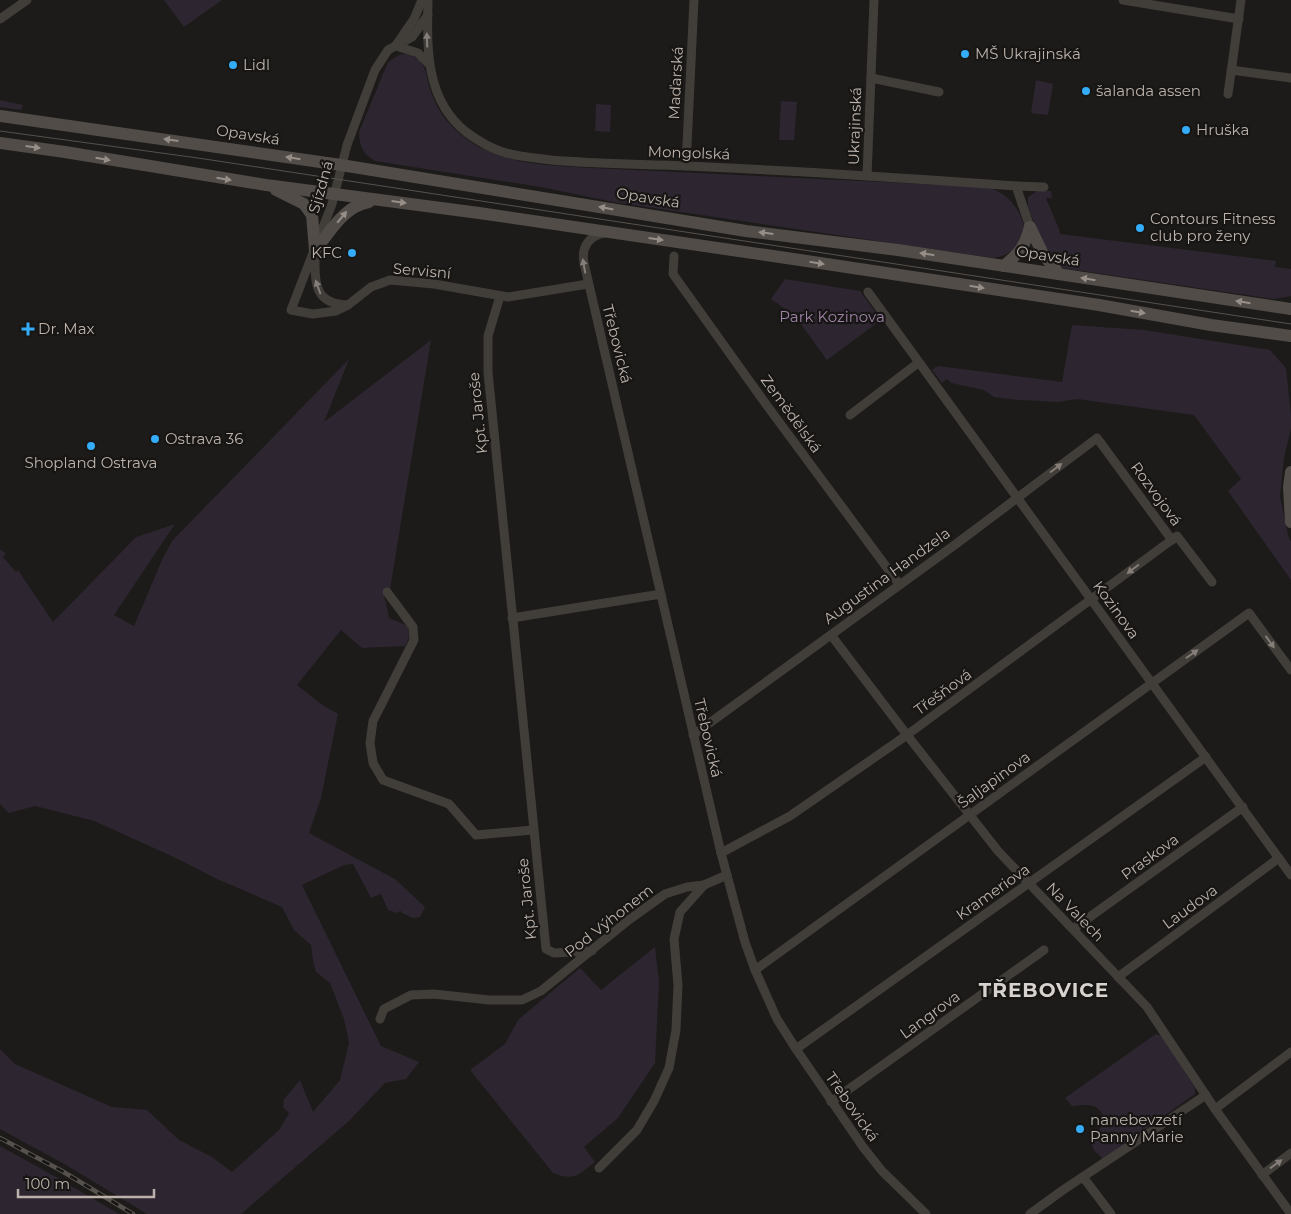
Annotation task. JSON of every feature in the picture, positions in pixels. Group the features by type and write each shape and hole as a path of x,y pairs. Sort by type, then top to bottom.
{"main road":[{"name":"Opavská","path":"0,116 341,165 746,231 898,250 1291,309"},
{"path":"0,143 66,152 266,186 608,232 1100,305 1211,325 1291,336"},
{"path":"266,186 304,204 312,215 315,250"},
{"path":"315,250 348,210 359,204 379,200"},
{"path":"1004,266 1019,253 1026,241 1030,227"},
{"path":"1030,227 1043,254 1059,274"},
{"path":"1291,472 1289,487 1291,522"}],"street":[{"path":"0,19 27,0"},
{"path":"396,46 414,19 422,0"},
{"name":"Mongolská","path":"428,0 427,36 429,64 436,92 448,113 466,131 490,147 502,152 526,157 582,163 686,166 1044,187"},
{"name":"Maďarská","path":"686,166 694,0"},
{"name":"Ukrajinská","path":"867,176 874,0"},
{"path":"1123,0 1239,19"},
{"path":"1228,94 1241,0"},
{"path":"396,46 412,37 428,15"},
{"path":"396,46 418,53 429,64"},
{"name":"Sjízdná","path":"291,310 332,204 341,165 375,70 388,50 396,46"},
{"path":"1231,70 1291,78"},
{"name":"Ukrajinská","path":"871,78 939,92"},
{"path":"1016,186 1030,227"},
{"name":"Třebovická","path":"608,232 592,237 583,250 583,259 693,735 721,853 745,942 755,970 777,1018 831,1102 872,1160 926,1214"},
{"path":"315,250 315,282 318,290 328,301 348,305"},
{"name":"Zemědělská","path":"674,256 674,274 768,407 899,584"},
{"name":"Servisní","path":"291,310 321,314 338,310 348,305 371,286 396,280 441,285 500,296"},
{"path":"500,296 514,297 588,284"},
{"name":"Kozinova","path":"868,292 1291,875"},
{"name":"Kpt. Jaroše","path":"500,296 490,326 487,357 546,949 554,953 592,951"},
{"path":"850,415 918,363"},
{"name":"Augustina Handzela","path":"693,735 1097,438"},
{"name":"Rozvojová","path":"1097,438 1172,540 1177,536 1212,582"},
{"name":"Třešňová","path":"721,853 790,816 907,735 1172,540"},
{"path":"387,592 413,627 414,640 373,721 370,743 373,764 384,780 449,804 476,835 533,830"},
{"path":"512,618 661,594"},
{"name":"Šaljapinova","path":"755,970 1249,613 1291,670"},
{"name":"Na Valech","path":"831,635 998,851 1147,1007 1215,1109 1291,1214"},
{"name":"Krameriova","path":"796,1049 1206,757"},
{"name":"Praskova","path":"1073,929 1243,807"},
{"name":"Laudova","path":"1118,977 1279,858"},
{"name":"Pod Výhonem","path":"380,1019 384,1010 411,995 434,994 507,1001 522,1000 541,991 630,919 665,894 687,887 704,885 727,875"},
{"path":"599,1168 637,1130 654,1101 669,1068 676,1030 678,985 674,939 680,912 704,885"},
{"name":"Langrova","path":"831,1102 1044,950"},
{"path":"1215,1109 1291,1052"},
{"path":"1030,1214 1043,1210 1083,1177 1206,1095"},
{"path":"1262,1175 1291,1153"},
{"path":"1083,1177 1112,1214"}],"green space":[{"path":"164,0 222,0 184,27"},
{"path":"406,54 416,57 421,62 438,108 446,120 461,135 478,146 514,160 553,166 986,187 994,189 1012,202 1020,214 1025,229 1014,249 1006,255 993,258 613,202 541,187 375,161 362,149 359,132 388,62 399,55"},
{"path":"1036,80 1053,84 1048,115 1031,113"},
{"path":"0,100 23,105 21,110 0,107"},
{"path":"781,101 797,102 794,140 779,140"},
{"path":"596,104 611,105 610,132 595,131"},
{"path":"1037,191 1051,191 1052,198 1046,198 1060,234 1276,261 1275,267 1291,269 1291,296 1274,299 1062,268 1045,250 1028,207 1028,197"},
{"name":"Park Kozinova","path":"785,279 860,291 881,320 827,360 795,316 771,299"},
{"path":"1072,325 1144,330 1270,350 1286,368 1291,428 1284,458 1280,496 1291,542 1291,580 1228,491 1241,479 1194,415 1077,399 1059,402 994,397 984,390 951,383 947,379 942,383 932,370 938,366 1062,382"},
{"path":"431,340 390,589 384,595 389,618 408,626 409,639 405,646 362,648 341,630 297,685 321,704 338,714 321,798 309,833 395,879 425,907 420,917 413,918 401,911 397,913 388,910 381,894 371,898 353,864 344,865 302,885 381,1046 419,1062 406,1079 385,1083 349,1121 241,1214 147,1214 66,1165 0,1129 0,1049 15,1064 112,1107 147,1110 179,1140 212,1157 232,1172 279,1130 289,1113 283,1107 284,1099 300,1080 313,1112 340,1080 349,1043 344,1019 330,983 316,972 311,945 294,930 282,907 94,821 35,806 9,813 0,804 0,549 6,554 3,557 16,572 18,570 53,622 136,537 175,524 114,615 134,626 172,541 349,359 324,422"},
{"path":"655,947 659,982 655,1063 618,1118 584,1147 595,1162 576,1176 566,1177 553,1173 470,1070 505,1044 518,1020 580,968 601,990"},
{"path":"1156,1034 1162,1036 1195,1088 1195,1094 1103,1159 1094,1150 1091,1143 1103,1124 1104,1116 1094,1106 1072,1106 1065,1098"},
{"path":"0,1146 58,1178 119,1214 0,1214"}],"tram line":[{"path":"0,131 198,158 1291,324"}],"railway":[{"path":"0,1138 62,1171 133,1214"}],"place":[{"name":"MŠ Ukrajinská","path":"965,54"},
{"name":"Lidl","path":"233,65"},
{"name":"šalanda assen","path":"1086,91"},
{"name":"Hruška","path":"1186,130"},
{"name":"Contours Fitness club pro ženy","path":"1140,228"},
{"name":"KFC","path":"352,253"},
{"name":"Dr. Max","path":"28,329"},
{"name":"Ostrava 36","path":"155,439"},
{"name":"Shopland Ostrava","path":"91,446"},
{"name":"nanebevzetí Panny Marie","path":"1080,1129"}],"district":[{"name":"TŘEBOVICE","path":"1044,990"}]}
